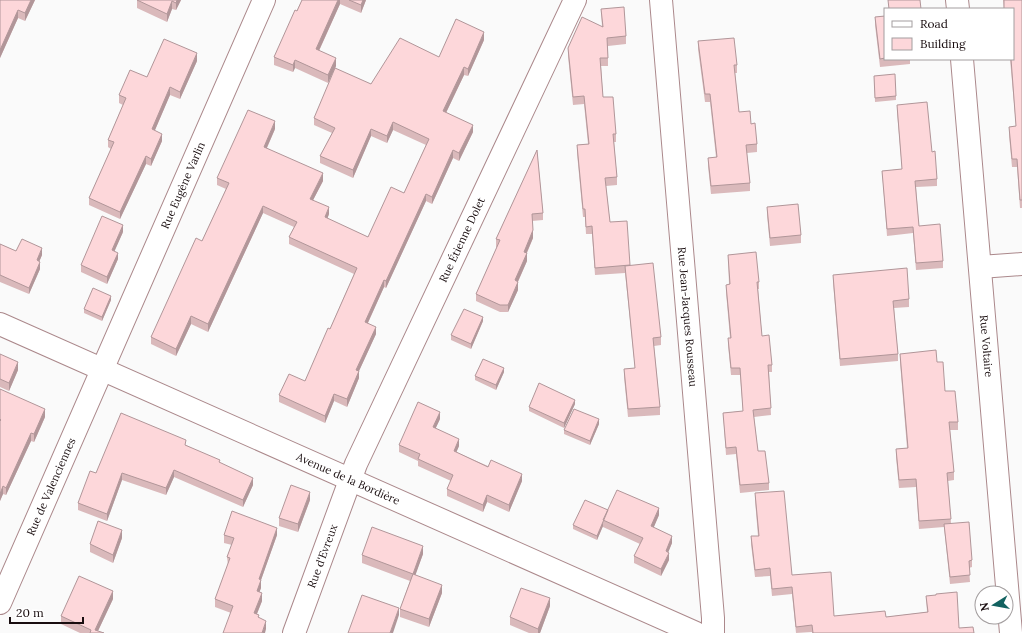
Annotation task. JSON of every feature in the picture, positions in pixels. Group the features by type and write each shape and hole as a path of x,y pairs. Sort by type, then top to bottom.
{"street":[{"name":"Rue Eugène Varlin","path":"103,370 264,0"},
{"name":"Rue Étienne Dolet","path":"350,479 575,0"},
{"name":"Rue Jean-Jacques Rousseau","path":"661,0 713,633"},
{"name":"Rue Voltaire","path":"962,60 1011,633"},
{"path":"980,267 1022,264"},
{"name":"Avenue de la Bordière","path":"0,324 688,631"},
{"name":"Rue de Valenciennes","path":"0,603 103,370"},
{"name":"Rue d'Evreux","path":"294,633 350,479"}],"building":[{"path":"0,0 31,0 25,13 18,10 0,50"},
{"path":"137,0 177,0 176,3 172,1 167,14"},
{"path":"302,0 338,0 316,49 336,58 328,75 295,60 293,65 274,57 295,10 297,11"},
{"path":"349,0 363,0 361,5"},
{"path":"888,0 920,0 921,8 889,8"},
{"path":"1004,0 1022,0 1022,200 1020,200 1017,159 1012,159 1009,127 1016,126 1011,60 1014,60 1014,8 1004,8"},
{"path":"624,7 626,36 607,38 608,58 600,58 603,97 613,97 616,134 613,134 617,177 605,178 610,222 627,221 630,265 595,268 592,226 586,227 585,209 583,209 577,145 589,144 584,96 573,97 568,48 582,17 603,27 601,9"},
{"path":"884,16 884,58 880,59 875,17"},
{"path":"456,19 484,32 468,69 464,67 443,111 473,125 459,153 453,150 432,197 426,194 386,281 384,280 365,322 376,327 356,370 359,371 347,399 334,394 325,416 279,395 289,374 305,381 328,328 330,329 357,268 289,237 297,222 263,206 208,324 191,316 176,349 151,337 196,238 202,241 229,183 217,178 248,110 275,121 264,147 323,173 310,199 329,207 325,217 368,237 391,187 404,193 429,139 393,122 387,136 371,129 353,170 320,156 335,128 314,118 335,68 371,84 400,38 439,57"},
{"path":"734,38 737,65 734,65 739,112 750,111 751,124 755,123 757,144 746,145 750,183 711,186 708,158 717,157 710,94 705,94 698,41"},
{"path":"164,39 197,53 180,92 170,87 152,129 162,134 151,159 146,156 120,212 89,198 114,142 108,140 126,98 119,95 130,70 147,77"},
{"path":"895,74 896,96 875,98 874,76"},
{"path":"927,102 932,152 935,151 937,179 915,181 919,226 940,224 943,261 916,263 913,227 887,229 882,171 902,169 897,105"},
{"path":"537,150 543,213 532,214 533,230 524,252 527,253 515,280 518,282 508,305 500,305 476,294 500,240 496,239"},
{"path":"798,204 801,235 770,238 767,207"},
{"path":"102,216 123,225 112,250 118,253 107,277 81,265"},
{"path":"22,239 42,248 37,260 40,262 29,288 0,275 0,244 16,251"},
{"path":"756,252 762,336 769,335 772,365 768,365 771,408 753,410 758,451 765,451 769,483 740,485 736,447 726,448 723,413 743,411 740,368 731,368 728,338 731,338 726,285 730,284 728,255"},
{"path":"653,263 661,337 653,338 660,407 628,409 624,369 635,368 625,266"},
{"path":"907,268 909,299 893,301 898,354 840,359 833,275"},
{"path":"93,288 111,296 102,317 84,309"},
{"path":"464,309 483,317 471,344 451,335"},
{"path":"936,350 937,362 943,362 945,391 955,391 958,422 949,422 954,472 947,473 951,519 919,521 916,479 899,480 896,449 908,448 900,354"},
{"path":"0,354 18,362 9,383 0,379"},
{"path":"483,359 504,368 496,385 475,376"},
{"path":"539,383 575,400 564,423 529,407"},
{"path":"0,389 45,409 34,434 31,433 6,488 3,486 0,494 1,420"},
{"path":"418,402 440,412 433,427 459,439 454,451 488,467 491,460 522,474 509,505 487,495 483,505 447,489 453,475 418,459 420,454 399,445"},
{"path":"574,409 599,419 590,441 564,430"},
{"path":"121,413 186,440 185,445 220,460 219,462 253,478 243,500 174,470 166,488 122,473 107,514 78,503 90,471 96,473"},
{"path":"291,485 310,492 298,524 279,518"},
{"path":"617,490 659,508 651,526 672,536 666,551 669,553 661,569 634,556 643,538 603,520"},
{"path":"784,491 792,575 831,572 834,616 885,611 886,617 928,612 926,596 957,592 959,628 973,627 974,633 813,633 812,625 796,627 792,587 772,589 770,568 755,570 751,536 759,536 755,493"},
{"path":"585,500 608,510 597,536 573,525"},
{"path":"232,511 277,528 259,579 261,580 257,591 262,593 254,613 266,621 262,633 223,633 233,606 215,599 230,558 227,557 234,538 224,535"},
{"path":"98,521 122,530 113,555 90,544"},
{"path":"969,522 972,560 969,561 970,575 950,577 944,524"},
{"path":"372,527 423,546 413,574 362,555"},
{"path":"413,574 442,585 429,619 400,609"},
{"path":"79,576 113,591 95,630 104,633 90,633 91,630 61,616"},
{"path":"521,588 550,598 538,629 510,617"},
{"path":"362,595 399,608 390,633 348,633"}]}
